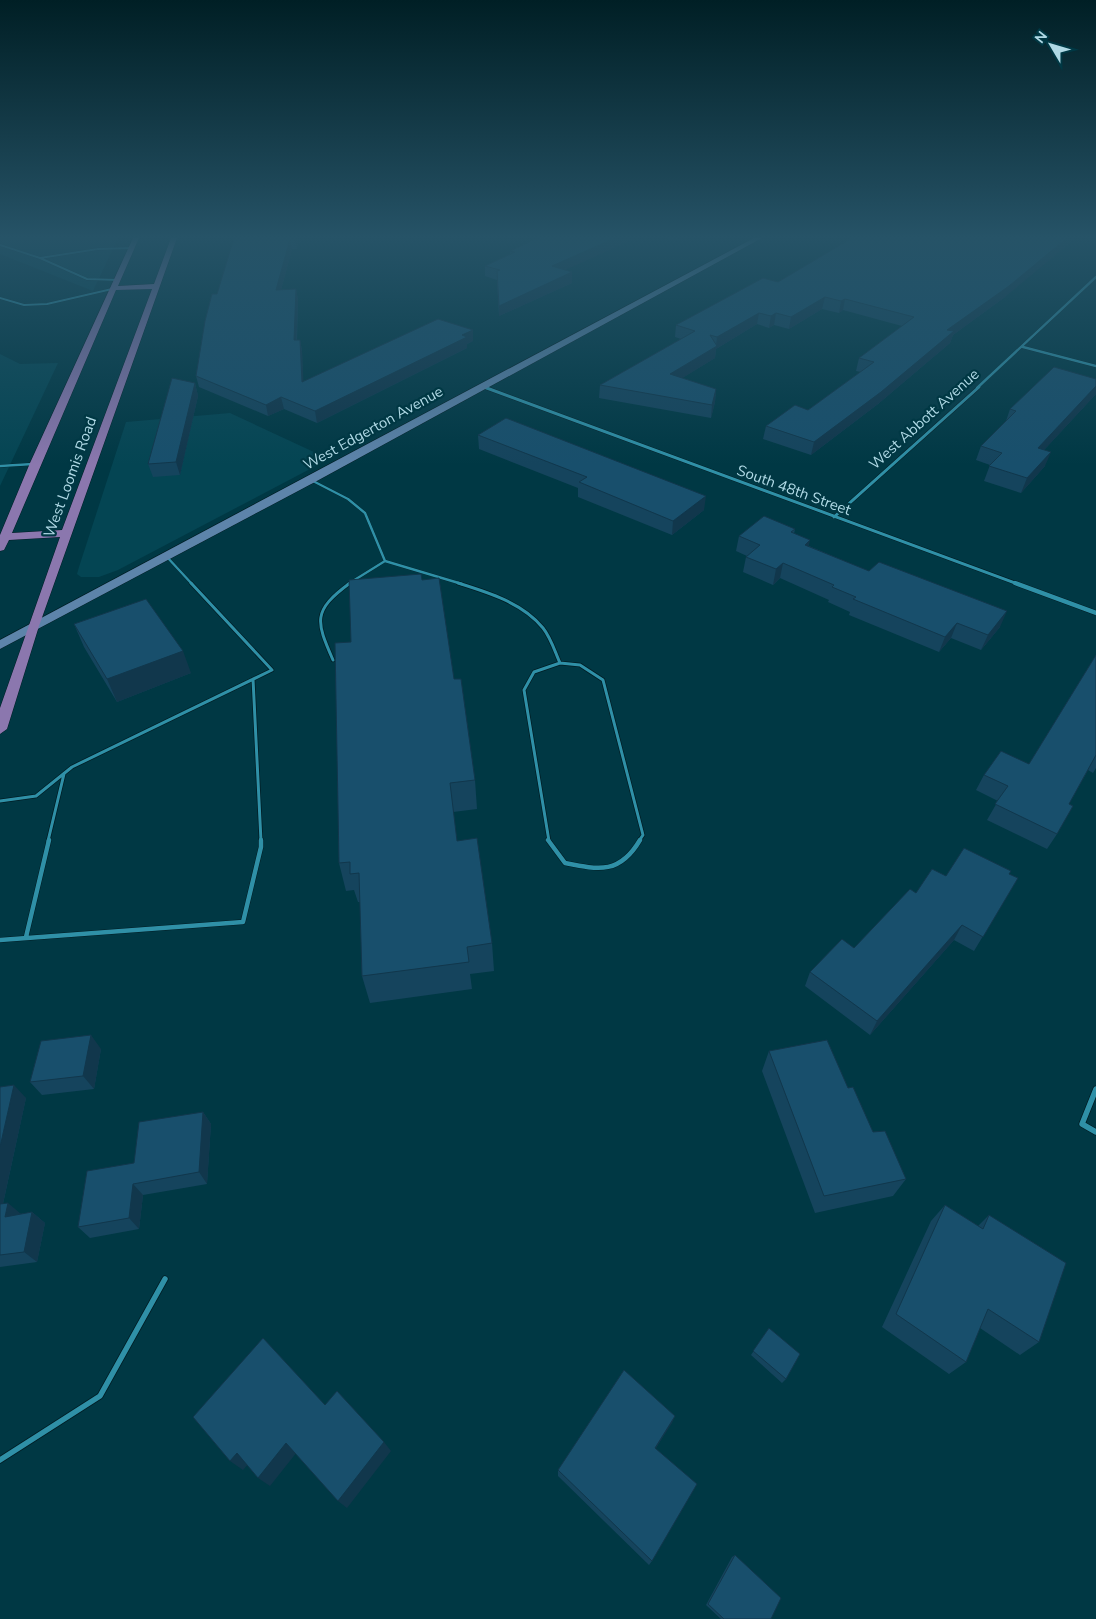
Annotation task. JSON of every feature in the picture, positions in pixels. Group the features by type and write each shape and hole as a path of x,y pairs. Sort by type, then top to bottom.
{"main road":[{"name":"West Loomis Road","path":"0,548 3,537 103,314"},
{"name":"West Loomis Road","path":"0,729 33,626 147,314"},
{"path":"3,537 67,533"}],"street":[{"name":"West Edgerton Avenue","path":"0,645 620,314"},
{"name":"West Abbott Avenue","path":"834,516 1057,314"},
{"path":"1023,346 1096,366"},
{"name":"South 48th Street","path":"484,387 1096,614"},
{"path":"1096,1089 1082,1124 1096,1132"}],"lane":[{"path":"0,466 35,464"},
{"path":"311,480 348,499 365,513 385,561"},
{"path":"0,801 36,796 72,767 272,670 167,557"},
{"path":"333,660 319,625 321,610 344,587 385,561 472,588 516,606 543,628 560,663"},
{"path":"560,663 580,665 602,680 643,835 633,853 618,866 595,869 565,863 548,840 524,690 534,672 560,663"},
{"path":"0,940 243,922 261,846 253,679"},
{"path":"26,937 64,774"},
{"path":"0,1460 100,1396 165,1278"}],"shaded area":[{"path":"0,354 20,364 58,363 0,486"},
{"path":"230,413 329,459 118,570 99,577 81,577 77,574 126,422"}],"building":[{"path":"207,314 295,314 294,340 300,340 302,382 438,319 473,330 462,335 467,337 315,411 281,397 266,405 196,376"},
{"path":"697,314 758,314 717,337 710,335 717,346 670,374 716,389 712,405 600,385 695,331 676,325"},
{"path":"761,314 775,314 771,316"},
{"path":"778,314 797,314 791,317"},
{"path":"901,314 970,314 947,330 954,331 881,392 814,442 766,426 795,405 808,410 874,362 859,358 914,317"},
{"path":"1054,367 1096,379 1096,386 1038,448 1051,452 1027,478 989,466 1002,453 981,446 1016,411 1010,409"},
{"path":"172,378 195,383 176,462 148,464"},
{"path":"506,418 706,496 673,521 579,482 587,477 478,435"},
{"path":"764,516 795,529 791,532 810,540 805,545 869,571 879,562 1007,611 988,635 957,623 945,637 853,599 856,597 832,587 834,585 783,563 776,569 746,557 760,545 739,536"},
{"path":"421,574 422,580 439,578 454,679 461,679 475,780 450,783 457,841 477,838 492,943 467,947 469,962 362,976 359,873 350,874 350,862 339,863 335,643 351,642 349,580"},
{"path":"146,599 183,651 107,679 74,624"},
{"path":"1096,655 1096,755 1069,804 1073,806 1057,834 995,804 1008,786 984,775 1001,751 1029,764"},
{"path":"964,848 1011,871 1009,874 1018,878 983,937 962,925 877,1021 810,972 842,939 854,948 910,889 916,893 932,869 946,876"},
{"path":"91,1035 83,1076 30,1082 41,1041"},
{"path":"827,1040 848,1088 853,1087 873,1132 885,1131 906,1179 824,1196 769,1051"},
{"path":"14,1085 0,1147 0,1087"},
{"path":"203,1112 199,1172 133,1184 129,1218 78,1227 87,1171 134,1163 139,1122"},
{"path":"8,1203 5,1217 32,1212 24,1252 0,1255 0,1204"},
{"path":"945,1205 983,1229 989,1215 1066,1263 1039,1342 988,1309 966,1362 896,1314"},
{"path":"769,1328 800,1354 786,1379 753,1351"},
{"path":"263,1338 325,1405 337,1391 384,1442 338,1501 286,1443 258,1478 237,1453 230,1461 193,1417"},
{"path":"624,1370 675,1416 655,1448 697,1484 652,1561 558,1470"},
{"path":"735,1555 781,1598 771,1619 724,1619 708,1604"}]}
